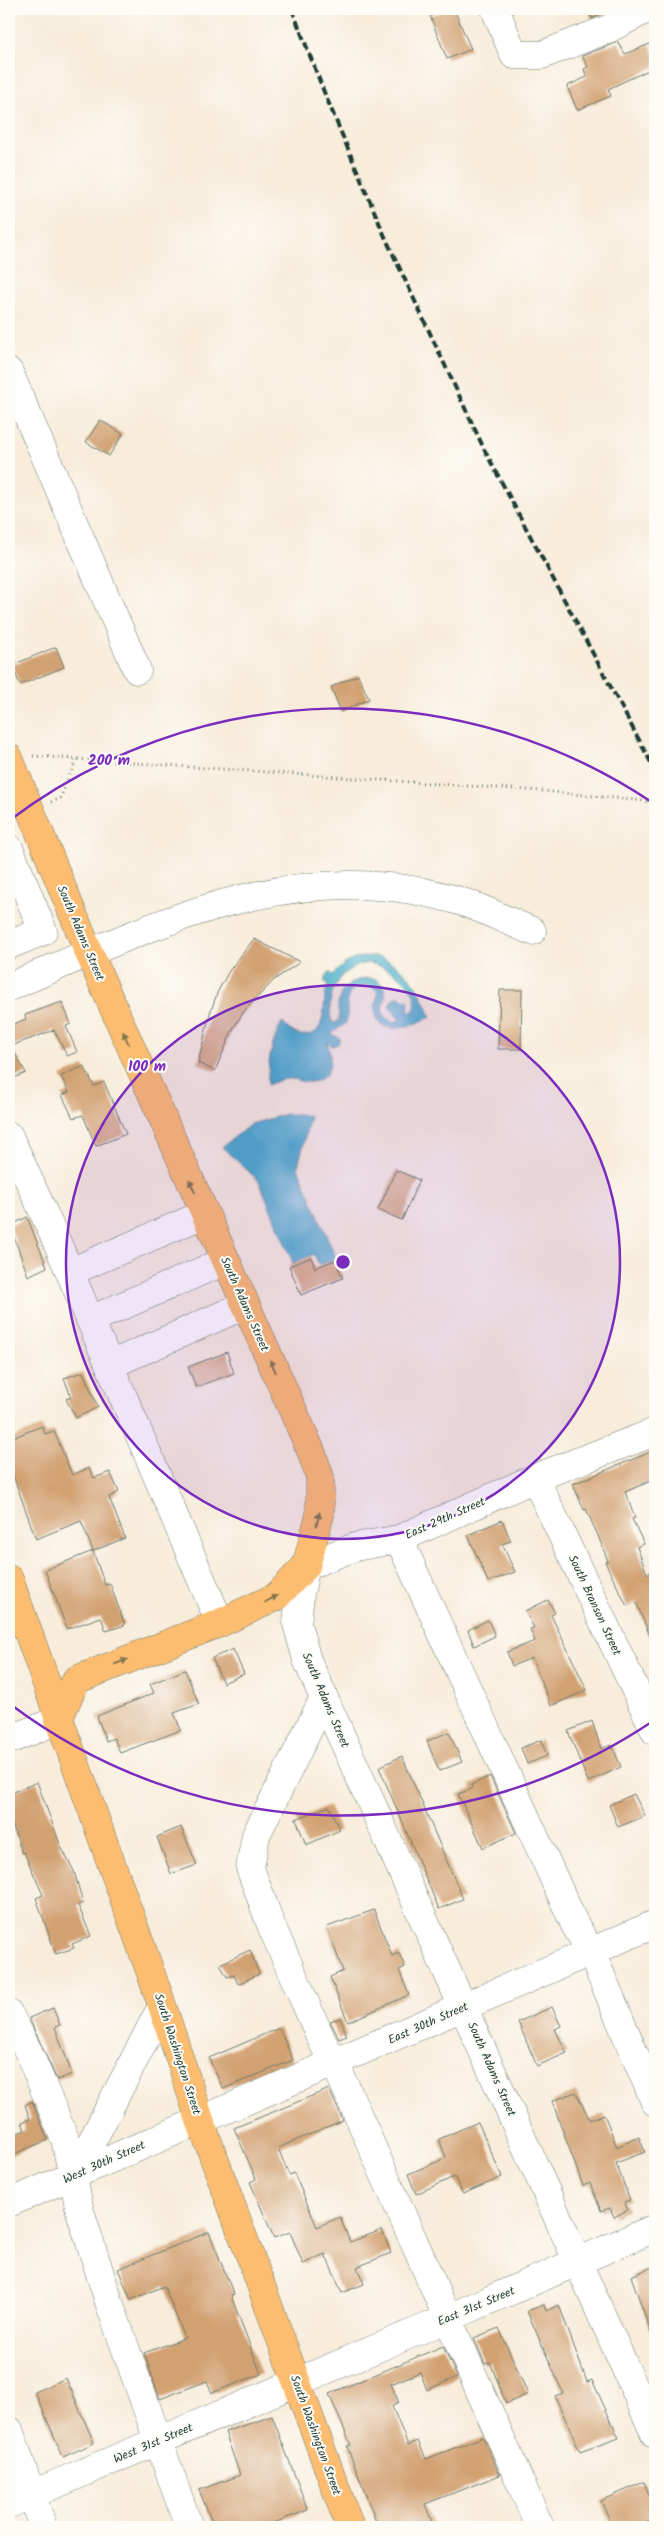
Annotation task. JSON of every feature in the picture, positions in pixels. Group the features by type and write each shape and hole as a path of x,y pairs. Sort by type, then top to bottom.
{"main road":[{"name":"South Adams Street","path":"17,757 16,798 89,953 311,1451 320,1477 320,1515 306,1566"},
{"name":"East 29th Street","path":"76,1680 220,1623 276,1597 306,1566"},
{"name":"South Washington Street","path":"9,1579 162,2006 200,2120 350,2527"},
{"path":"35,1656 76,1680 58,1720"}],"street":[{"path":"495,9 514,54 542,55 608,29 647,9"},
{"path":"9,372 137,670"},
{"path":"9,848 43,931 9,946"},
{"path":"9,987 202,908 251,896 303,887 354,885 406,890 465,903 532,931"},
{"path":"9,1136 70,1272 220,1623"},
{"path":"70,1272 204,1214"},
{"path":"90,1320 225,1261"},
{"path":"110,1365 245,1306"},
{"name":"East 29th Street","path":"306,1566 355,1547 399,1539 535,1478 655,1432"},
{"name":"South Branson Street","path":"535,1478 655,1731"},
{"path":"399,1539 575,1925 591,1952 655,2102"},
{"name":"South Adams Street","path":"306,1566 300,1594 297,1624 307,1660 655,2434"},
{"path":"324,1698 256,1835 250,1868 271,1925 323,2043 335,2063 446,2319 540,2527"},
{"path":"9,1740 58,1720"},
{"name":"East 30th Street","path":"200,2120 655,1924"},
{"path":"74,2176 162,2006"},
{"path":"9,2014 29,2053 66,2139 80,2211 157,2442 189,2527"},
{"name":"West 30th Street","path":"9,2203 200,2120"},
{"name":"East 31st Street","path":"296,2383 655,2228"},
{"name":"West 31st Street","path":"20,2499 296,2383"},
{"path":"9,2430 20,2499 43,2527"}],"path":[{"path":"17,757 542,791 655,802"},
{"path":"60,798 76,760"}],"water":[{"path":"368,956 385,960 404,971 417,987 431,1017 398,1028 383,1026 378,1020 375,1010 377,991 369,986 355,988 349,996 346,1023 331,1034 340,1038 338,1044 332,1046 327,1042 330,1063 326,1075 315,1081 305,1082 288,1079 279,1080 268,1085 271,1053 275,1037 282,1022 290,1030 298,1034 307,1035 317,1031 322,1020 328,984 324,981 329,972 333,975 351,960","holes":["367,963 392,972 407,984 415,1000 415,1009 408,1014 409,1001 398,996 391,1001 389,1006 400,1020 394,1022 386,1018 382,1011 385,999 382,985 377,980 363,979 356,981 343,990 338,1002 339,1019 336,1023 332,1022 330,1002 332,993 341,977 357,966"]},
{"path":"286,1114 310,1116 298,1167 336,1258 319,1265 314,1254 293,1263 259,1181 222,1147 251,1124"}],"building":[{"path":"454,9 471,49 447,59 430,16"},
{"path":"587,9 599,9 602,14 592,19"},
{"path":"618,42 625,54 650,44 655,55 655,67 608,89 611,96 577,110 567,86 587,77 584,69 588,67 582,56"},
{"path":"100,420 123,434 109,456 86,442"},
{"path":"56,647 64,667 20,685 12,665"},
{"path":"358,675 369,699 341,712 331,687"},
{"path":"254,939 300,962 274,980 244,1011 233,1029 215,1071 198,1063 210,1013 218,991 229,971"},
{"path":"500,990 522,990 521,1049 498,1049"},
{"path":"62,1002 71,1024 66,1026 77,1052 67,1056 54,1030 11,1046 26,1073 9,1080 9,1026 26,1019 25,1015"},
{"path":"84,1066 94,1086 104,1082 126,1134 96,1146 83,1115 73,1118 62,1095 69,1092 61,1076"},
{"path":"396,1170 419,1180 402,1220 378,1210"},
{"path":"27,1217 47,1267 28,1276 10,1226"},
{"path":"311,1257 315,1268 335,1260 343,1278 301,1295 289,1266"},
{"path":"227,1352 234,1373 196,1387 188,1367"},
{"path":"83,1372 98,1407 76,1418 66,1399 71,1397 64,1378"},
{"path":"42,1426 45,1434 54,1431 72,1475 89,1468 94,1478 110,1472 119,1492 109,1497 125,1538 93,1551 81,1521 36,1539 9,1464 9,1439"},
{"path":"655,1450 655,1479 625,1492 635,1518 632,1519 644,1544 637,1547 647,1574 655,1570 655,1649 636,1602 627,1606 605,1562 608,1561 599,1538 573,1484"},
{"path":"502,1520 511,1541 502,1544 515,1572 488,1582 468,1535"},
{"path":"93,1551 105,1585 110,1584 125,1625 106,1631 101,1617 67,1629 45,1570"},
{"path":"548,1600 555,1613 551,1615 587,1690 551,1706 532,1658 512,1666 507,1652 535,1641 530,1629 534,1628 525,1611"},
{"path":"488,1620 495,1636 474,1646 468,1630"},
{"path":"233,1649 244,1674 223,1683 212,1658"},
{"path":"185,1670 199,1704 174,1713 181,1730 120,1753 114,1738 106,1741 97,1716 154,1693 150,1684"},
{"path":"592,1721 601,1749 612,1745 621,1767 588,1782 568,1731"},
{"path":"449,1732 462,1762 439,1771 427,1741"},
{"path":"541,1740 547,1756 527,1764 521,1748"},
{"path":"402,1756 463,1899 439,1909 379,1767"},
{"path":"490,1776 516,1833 483,1848 458,1794 472,1789 471,1785"},
{"path":"37,1782 61,1847 74,1871 83,1903 78,1905 91,1936 72,1944 74,1948 56,1954 36,1898 43,1895 24,1852 22,1853 9,1815 9,1794"},
{"path":"634,1794 645,1816 618,1827 609,1805"},
{"path":"329,1806 340,1830 306,1845 296,1819"},
{"path":"181,1827 197,1865 171,1874 157,1837"},
{"path":"374,1910 392,1956 399,1953 405,1967 399,1970 409,1995 348,2022 330,1977 343,1971 327,1927"},
{"path":"250,1950 259,1974 238,1984 234,1975 227,1977 220,1964"},
{"path":"552,2007 561,2026 555,2029 567,2053 537,2066 518,2022"},
{"path":"53,2008 60,2025 55,2027 72,2074 57,2080 29,2018"},
{"path":"340,2018 347,2036 339,2039 330,2021"},
{"path":"279,2028 293,2060 223,2089 209,2058"},
{"path":"329,2089 343,2120 278,2148 289,2175 294,2173 317,2227 340,2217 350,2242 382,2230 391,2253 357,2267 364,2284 342,2293 325,2254 303,2264 290,2232 274,2238 250,2182 256,2179 234,2128"},
{"path":"576,2092 590,2120 604,2114 617,2147 639,2137 645,2152 616,2163 630,2200 624,2202 628,2210 614,2217 610,2208 601,2211 590,2183 583,2186 552,2101"},
{"path":"32,2101 48,2140 9,2156 9,2137 25,2130 22,2122 30,2119 25,2105"},
{"path":"478,2122 502,2177 463,2194 454,2177 416,2194 408,2174 446,2158 439,2139"},
{"path":"209,2232 234,2295 231,2296 261,2374 212,2393 207,2381 160,2399 144,2353 185,2338 164,2286 131,2300 118,2269"},
{"path":"655,2266 655,2337 653,2338 631,2276"},
{"path":"544,2305 546,2311 559,2305 587,2382 592,2380 619,2438 580,2452 555,2396 563,2393 527,2311"},
{"path":"499,2328 528,2394 506,2404 490,2362 485,2364 474,2338"},
{"path":"443,2346 457,2377 427,2390 420,2372 391,2384 399,2403 392,2406 408,2445 418,2441 426,2459 483,2437 500,2475 425,2504 434,2527 378,2527 347,2446 351,2445 329,2394"},
{"path":"66,2378 94,2443 63,2457 35,2392"},
{"path":"272,2416 308,2510 263,2527 214,2527 199,2490 240,2475 225,2432"},
{"path":"644,2482 655,2510 655,2518 634,2527 613,2527 601,2501"}],"railway":[{"path":"292,9 324,92 386,239 485,451 655,770"}]}
